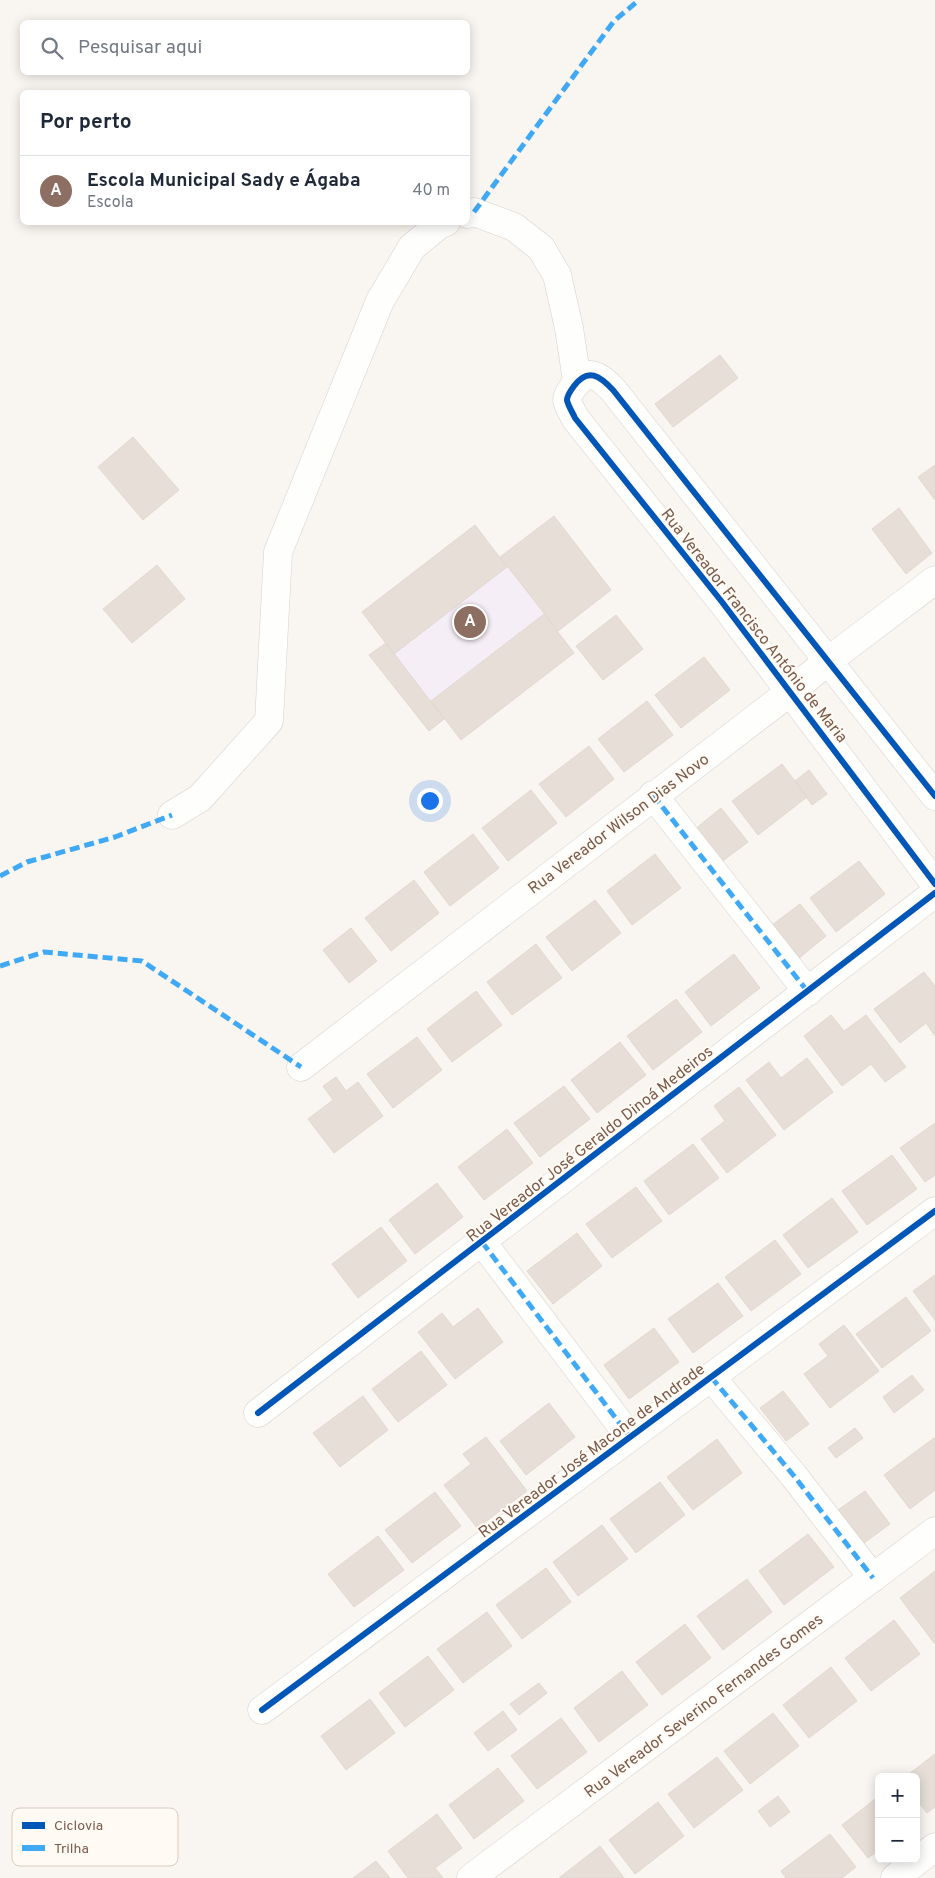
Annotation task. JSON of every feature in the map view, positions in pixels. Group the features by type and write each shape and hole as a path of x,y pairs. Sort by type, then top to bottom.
{"street":[{"path":"470,213 474,212 514,227 540,248 557,275 569,328 577,381 586,375 594,375 602,379 612,390 829,660 935,796"},
{"path":"172,815 200,798 269,721 278,552 380,301 412,247 439,225"},
{"name":"Rua Vereador Francisco António de Maria","path":"577,381 567,400 576,418 722,602 935,884"},
{"name":"Rua Vereador Wilson Dias Novo","path":"300,1067 935,580"},
{"path":"653,795 808,992"},
{"name":"Rua Vereador José Geraldo Dinoá Medeiros","path":"258,1413 935,893"},
{"name":"Rua Vereador José Macone de Andrade","path":"262,1710 935,1211"},
{"path":"482,1242 630,1437"},
{"path":"711,1377 794,1476 873,1578"},
{"name":"Rua Vereador Severino Fernandes Gomes","path":"471,1878 935,1531"},
{"path":"895,1878 935,1847"}],"shaded area":[{"path":"554,516 611,590 558,631 574,653 461,740 445,719 429,731 369,655 385,643 362,612 475,525 500,557"}],"building":[{"path":"720,355 738,378 673,427 655,404"},
{"path":"133,437 179,490 143,520 98,467"},
{"path":"935,465 935,500 918,477"},
{"path":"899,508 932,553 906,574 872,529"},
{"path":"554,516 611,590 558,631 500,557"},
{"path":"475,525 507,567 394,654 362,612"},
{"path":"157,565 185,599 132,643 103,609"},
{"path":"544,614 574,653 461,740 431,701"},
{"path":"616,615 643,649 603,680 576,646"},
{"path":"386,643 444,719 429,731 369,655"},
{"path":"704,657 730,690 681,728 655,695"},
{"path":"647,701 673,735 624,772 598,739"},
{"path":"589,746 614,779 566,817 539,784"},
{"path":"782,764 807,797 758,835 732,801"},
{"path":"809,770 827,794 812,805 795,781"},
{"path":"531,790 557,823 508,861 482,828"},
{"path":"721,808 748,842 720,863 694,830"},
{"path":"473,834 499,868 450,906 424,872"},
{"path":"655,854 681,888 632,925 607,891"},
{"path":"859,861 885,894 836,932 810,898"},
{"path":"414,880 439,913 391,951 365,918"},
{"path":"595,900 621,933 572,971 546,937"},
{"path":"800,904 826,936 798,959 772,925"},
{"path":"351,928 377,961 349,983 323,950"},
{"path":"536,944 562,978 512,1015 487,982"},
{"path":"734,954 760,988 711,1026 685,992"},
{"path":"924,972 935,986 935,1036 926,1023 900,1043 874,1009"},
{"path":"476,991 502,1025 452,1062 427,1029"},
{"path":"676,999 702,1032 653,1070 627,1036"},
{"path":"831,1015 844,1031 866,1015 906,1067 885,1082 871,1064 842,1086 804,1036"},
{"path":"417,1037 442,1070 393,1108 367,1074"},
{"path":"620,1042 646,1075 597,1113 571,1080"},
{"path":"807,1058 833,1092 784,1130 746,1080 769,1062 781,1078"},
{"path":"336,1077 346,1091 358,1082 383,1116 334,1153 308,1119 333,1100 323,1086"},
{"path":"564,1086 590,1119 540,1157 514,1123"},
{"path":"739,1087 776,1135 727,1173 701,1139 725,1121 714,1106"},
{"path":"935,1123 935,1175 925,1182 900,1148"},
{"path":"507,1129 533,1163 484,1200 458,1167"},
{"path":"693,1144 719,1178 669,1215 644,1181"},
{"path":"892,1155 917,1189 867,1225 842,1191"},
{"path":"437,1183 463,1217 415,1254 389,1220"},
{"path":"636,1187 662,1221 612,1258 586,1224"},
{"path":"832,1198 858,1232 808,1268 783,1235"},
{"path":"381,1227 407,1261 358,1298 332,1264"},
{"path":"577,1233 602,1266 553,1304 527,1271"},
{"path":"775,1240 801,1274 751,1311 725,1277"},
{"path":"935,1275 935,1320 913,1291"},
{"path":"718,1283 743,1316 693,1353 668,1319"},
{"path":"906,1297 931,1331 882,1368 856,1334"},
{"path":"478,1308 503,1342 455,1379 418,1332 442,1313 453,1327"},
{"path":"844,1325 879,1371 830,1408 804,1374 828,1356 819,1344"},
{"path":"654,1328 679,1362 629,1399 604,1365"},
{"path":"421,1351 447,1385 398,1422 372,1389"},
{"path":"912,1375 924,1390 894,1413 883,1397"},
{"path":"783,1391 809,1424 786,1441 760,1408"},
{"path":"363,1396 388,1430 340,1467 313,1433"},
{"path":"549,1403 575,1437 526,1475 500,1441"},
{"path":"855,1428 863,1438 836,1458 828,1448"},
{"path":"486,1437 527,1491 477,1528 444,1485 471,1464 463,1454"},
{"path":"934,1438 935,1490 910,1509 884,1475"},
{"path":"717,1439 742,1473 693,1510 667,1477"},
{"path":"660,1482 685,1515 636,1553 610,1519"},
{"path":"865,1491 890,1524 864,1543 838,1510"},
{"path":"435,1492 461,1526 412,1563 385,1530"},
{"path":"602,1525 628,1559 578,1596 553,1562"},
{"path":"808,1534 834,1567 784,1605 759,1571"},
{"path":"378,1536 404,1570 354,1607 328,1574"},
{"path":"546,1568 571,1602 522,1639 496,1605"},
{"path":"935,1571 935,1644 900,1598"},
{"path":"747,1579 772,1612 723,1650 697,1616"},
{"path":"487,1612 512,1646 463,1683 437,1649"},
{"path":"894,1620 920,1654 871,1691 845,1658"},
{"path":"685,1624 711,1658 662,1695 636,1662"},
{"path":"428,1656 454,1690 405,1727 379,1693"},
{"path":"831,1667 857,1701 809,1738 783,1705"},
{"path":"622,1671 648,1705 599,1742 574,1708"},
{"path":"539,1683 547,1693 519,1715 510,1704"},
{"path":"370,1699 395,1733 346,1770 321,1736"},
{"path":"503,1711 517,1730 488,1751 474,1733"},
{"path":"773,1713 799,1746 750,1784 724,1751"},
{"path":"561,1718 587,1752 537,1789 511,1756"},
{"path":"935,1754 935,1807 927,1813 920,1804 920,1773 910,1773"},
{"path":"717,1757 743,1790 694,1828 668,1794"},
{"path":"498,1768 524,1801 474,1839 449,1805"},
{"path":"778,1796 790,1812 770,1827 758,1811"},
{"path":"875,1799 875,1853 868,1858 842,1825"},
{"path":"658,1802 684,1836 635,1874 609,1840"},
{"path":"437,1814 462,1848 435,1868 443,1878 408,1878 388,1851"},
{"path":"830,1834 856,1867 842,1878 786,1878 781,1871"},
{"path":"600,1846 624,1878 559,1878"},
{"path":"376,1861 390,1878 353,1878"}],"marked path":[{"path":"474,212 614,21 639,0"},
{"path":"653,795 808,992"},
{"path":"0,876 27,862 115,837 172,815"},
{"path":"0,966 44,952 142,961 301,1067"},
{"path":"482,1242 630,1437"},
{"path":"711,1377 794,1476 873,1578"}],"cycle path":[{"path":"935,796 613,390 594,376 589,375 579,380 567,398 568,405 575,418 722,602 935,884"},
{"path":"258,1413 935,893"},
{"path":"262,1710 935,1211"}],"place":[{"name":"Escola Municipal Sady e Ágaba","path":"470,622"}]}
